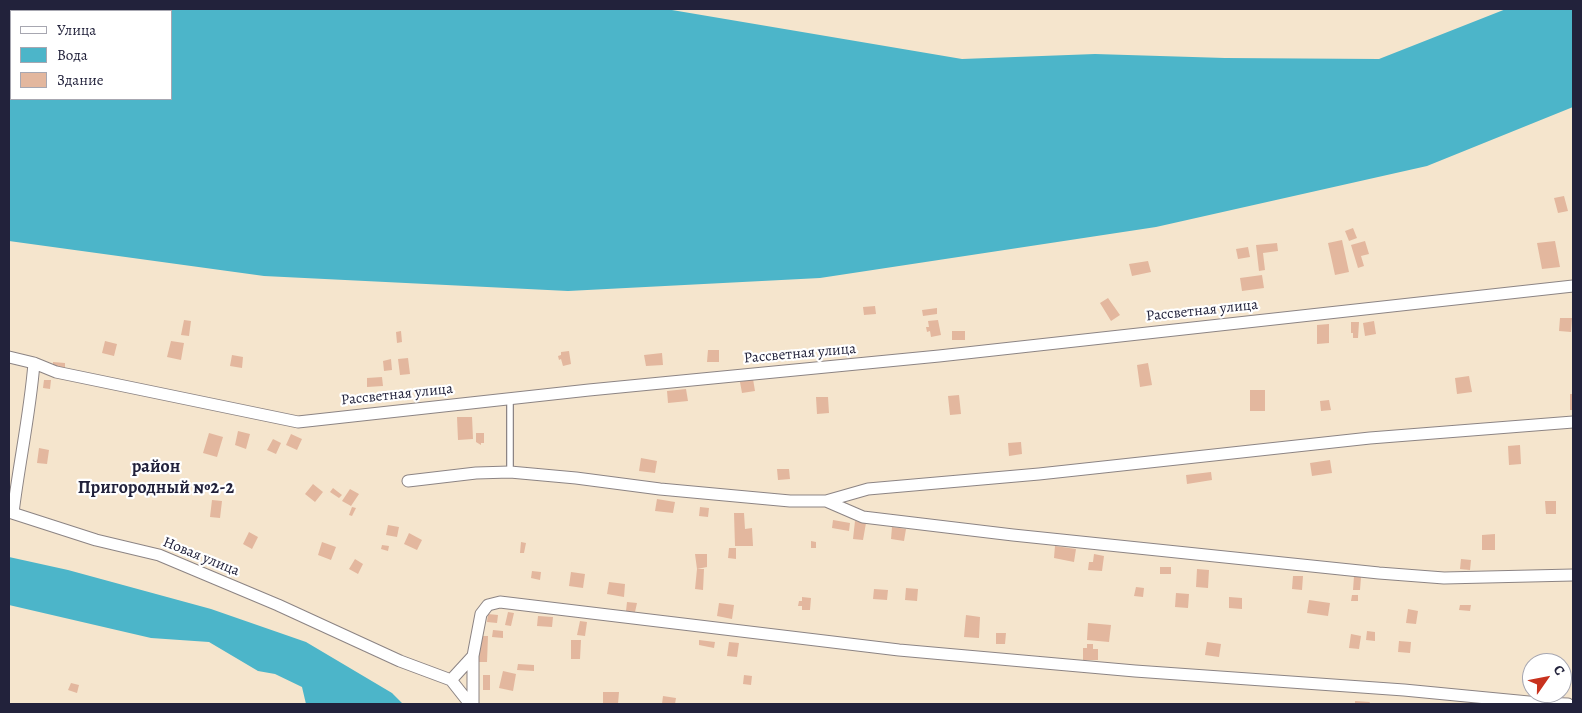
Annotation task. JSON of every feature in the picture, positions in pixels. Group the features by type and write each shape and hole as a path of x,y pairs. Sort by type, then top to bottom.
{"street":[{"name":"Рассветная улица","path":"34,363 56,372 298,422 510,398 939,356 1573,286"},
{"path":"9,357 34,363"},
{"name":"Новая улица","path":"34,363 11,513 96,540 159,555 278,605 400,661 451,680"},
{"path":"408,481 476,473 510,472 790,501 826,501 868,488 1039,474 1370,438 1573,422"},
{"path":"826,501 863,517 1013,535 1379,573 1444,578 1573,575"},
{"path":"471,704 473,656 481,614 488,605 500,602 899,650 1135,671 1568,704"},
{"path":"471,704 451,680 473,656"}],"lane":[{"path":"510,398 510,472"}],"water":[{"path":"9,9 666,9 962,59 1095,54 1225,58 1379,59 1506,9 1573,9 1573,107 1427,166 1156,227 820,278 568,291 264,276 9,241"},
{"path":"9,557 68,570 211,609 306,642 392,693 403,704 306,704 302,687 275,674 258,671 209,642 151,638 9,605"}],"building":[{"path":"1564,196 1568,211 1558,213 1554,198"},
{"path":"1353,228 1357,238 1349,241 1345,231"},
{"path":"1342,240 1349,272 1335,275 1328,243"},
{"path":"1365,241 1369,254 1361,256 1364,266 1358,268 1351,245"},
{"path":"1555,241 1560,267 1542,269 1537,243"},
{"path":"1277,243 1278,251 1263,253 1265,270 1259,271 1256,245"},
{"path":"1248,247 1250,257 1238,259 1236,249"},
{"path":"1148,261 1151,272 1132,276 1129,264"},
{"path":"1262,275 1264,288 1242,291 1240,278"},
{"path":"1108,298 1120,315 1111,321 1100,303"},
{"path":"875,306 876,314 864,315 863,307"},
{"path":"937,308 937,314 923,316 922,310"},
{"path":"1560,318 1572,318 1571,332 1559,331"},
{"path":"184,320 191,321 189,336 181,335"},
{"path":"938,320 941,335 931,337 930,331 927,332 926,327 929,327 928,321"},
{"path":"1374,321 1376,334 1365,336 1363,323"},
{"path":"1351,322 1359,322 1358,338 1353,338"},
{"path":"1329,324 1329,343 1317,344 1317,325"},
{"path":"401,331 402,342 397,343 396,332"},
{"path":"952,331 965,331 965,340 952,340"},
{"path":"105,341 117,344 114,356 102,353"},
{"path":"171,341 184,343 181,360 167,357"},
{"path":"708,350 719,350 719,362 707,362"},
{"path":"569,351 571,364 563,366 558,356 561,355 561,352"},
{"path":"662,353 663,365 646,366 644,355"},
{"path":"232,355 243,357 242,368 230,366"},
{"path":"408,358 410,374 400,375 398,359"},
{"path":"391,359 392,370 384,371 383,361"},
{"path":"53,362 65,363 65,368 53,367"},
{"path":"1148,363 1152,385 1140,387 1137,365"},
{"path":"1469,376 1472,392 1457,394 1455,378"},
{"path":"382,377 383,386 367,387 367,378"},
{"path":"753,379 755,391 742,393 740,382"},
{"path":"44,380 51,380 50,389 43,388"},
{"path":"686,389 688,401 668,403 667,391"},
{"path":"1250,390 1265,390 1265,411 1250,411"},
{"path":"1570,394 1573,394 1573,410 1570,410"},
{"path":"959,395 961,414 950,415 948,396"},
{"path":"816,397 828,397 829,413 817,414"},
{"path":"1329,400 1331,410 1321,411 1320,401"},
{"path":"457,417 472,417 473,439 458,440"},
{"path":"238,431 250,434 246,449 235,445"},
{"path":"209,433 223,437 217,457 203,453"},
{"path":"476,433 484,433 484,443 481,443 481,445 476,442"},
{"path":"291,434 302,439 297,450 286,445"},
{"path":"273,439 281,443 276,454 267,450"},
{"path":"1021,442 1022,454 1009,456 1008,443"},
{"path":"1520,445 1521,464 1509,465 1508,446"},
{"path":"39,448 49,450 47,464 37,463"},
{"path":"641,458 657,461 655,473 639,471"},
{"path":"1330,460 1332,473 1312,476 1310,463"},
{"path":"777,469 789,469 790,479 778,480"},
{"path":"1211,472 1212,480 1187,484 1186,475"},
{"path":"313,484 323,492 315,502 305,494"},
{"path":"333,488 342,495 339,498 330,492"},
{"path":"350,489 359,494 351,506 342,501"},
{"path":"657,499 675,502 673,513 655,511"},
{"path":"212,500 222,501 220,518 210,517"},
{"path":"1545,501 1556,501 1556,514 1546,514"},
{"path":"352,507 356,508 352,516 349,515"},
{"path":"700,507 709,508 708,517 699,516"},
{"path":"734,513 744,513 745,529 752,528 753,546 735,546"},
{"path":"833,520 850,523 849,531 832,528"},
{"path":"855,521 866,523 863,540 853,539"},
{"path":"388,525 399,527 397,537 386,535"},
{"path":"892,527 906,529 904,541 891,539"},
{"path":"249,532 258,537 252,549 243,544"},
{"path":"409,533 422,540 417,550 404,544"},
{"path":"1495,534 1495,550 1482,550 1482,535"},
{"path":"811,541 816,542 816,548 811,548"},
{"path":"322,542 336,547 331,560 318,555"},
{"path":"521,542 526,543 524,553 520,553"},
{"path":"382,545 389,546 388,551 381,549"},
{"path":"1055,546 1076,549 1074,562 1054,558"},
{"path":"729,548 736,548 736,559 728,558"},
{"path":"695,554 707,554 707,567 697,569"},
{"path":"1094,554 1104,556 1102,571 1088,570 1089,562 1093,562"},
{"path":"355,559 363,564 358,574 349,569"},
{"path":"1461,559 1471,560 1470,570 1460,569"},
{"path":"1160,567 1171,567 1171,574 1160,574"},
{"path":"697,569 704,569 703,590 695,589"},
{"path":"1197,569 1209,570 1208,588 1196,587"},
{"path":"532,571 541,572 540,580 531,578"},
{"path":"571,572 585,574 583,588 569,586"},
{"path":"1293,576 1303,576 1302,590 1292,589"},
{"path":"1354,576 1361,577 1360,590 1353,590"},
{"path":"609,582 625,584 624,597 607,594"},
{"path":"1136,587 1144,588 1143,597 1134,596"},
{"path":"906,588 918,589 917,601 905,600"},
{"path":"874,589 888,590 887,600 873,599"},
{"path":"1176,593 1189,594 1188,608 1175,607"},
{"path":"1352,595 1358,595 1358,601 1351,601"},
{"path":"802,597 811,598 810,610 802,610 802,606 798,606 799,601 802,601"},
{"path":"1229,597 1242,598 1242,609 1229,608"},
{"path":"1309,600 1330,603 1328,616 1307,613"},
{"path":"627,602 637,603 635,612 626,611"},
{"path":"719,603 734,605 732,619 717,616"},
{"path":"1460,605 1471,605 1470,611 1459,610"},
{"path":"1408,609 1418,611 1416,624 1406,623"},
{"path":"508,612 514,613 511,626 505,625"},
{"path":"488,614 498,615 497,623 487,622"},
{"path":"966,615 980,617 979,638 964,637"},
{"path":"538,616 553,617 552,627 537,626"},
{"path":"580,621 587,622 585,636 577,635"},
{"path":"1088,623 1111,625 1109,642 1087,640"},
{"path":"493,630 503,631 503,638 492,637"},
{"path":"1367,631 1375,632 1375,641 1366,640"},
{"path":"996,633 1006,633 1005,644 996,644"},
{"path":"1351,634 1361,636 1359,649 1349,648"},
{"path":"479,636 488,636 487,662 478,662"},
{"path":"571,640 581,640 580,659 571,659"},
{"path":"699,640 715,642 714,648 699,645"},
{"path":"1399,641 1411,642 1410,653 1398,652"},
{"path":"729,642 739,643 737,657 727,656"},
{"path":"1207,642 1221,644 1219,657 1205,655"},
{"path":"1087,644 1093,644 1093,649 1098,649 1098,660 1083,660 1083,648 1087,648"},
{"path":"518,664 534,665 534,671 517,670"},
{"path":"503,671 516,674 513,691 499,688"},
{"path":"483,675 490,675 490,690 483,690"},
{"path":"744,675 752,676 751,685 743,684"},
{"path":"71,683 79,685 77,693 68,690"},
{"path":"603,692 619,692 618,704 603,703"},
{"path":"663,696 676,698 675,704 662,704"},
{"path":"1355,701 1370,702 1369,704 1355,704"}],"district":[{"name":"район Пригородный №2-2","path":"156,478"}]}
